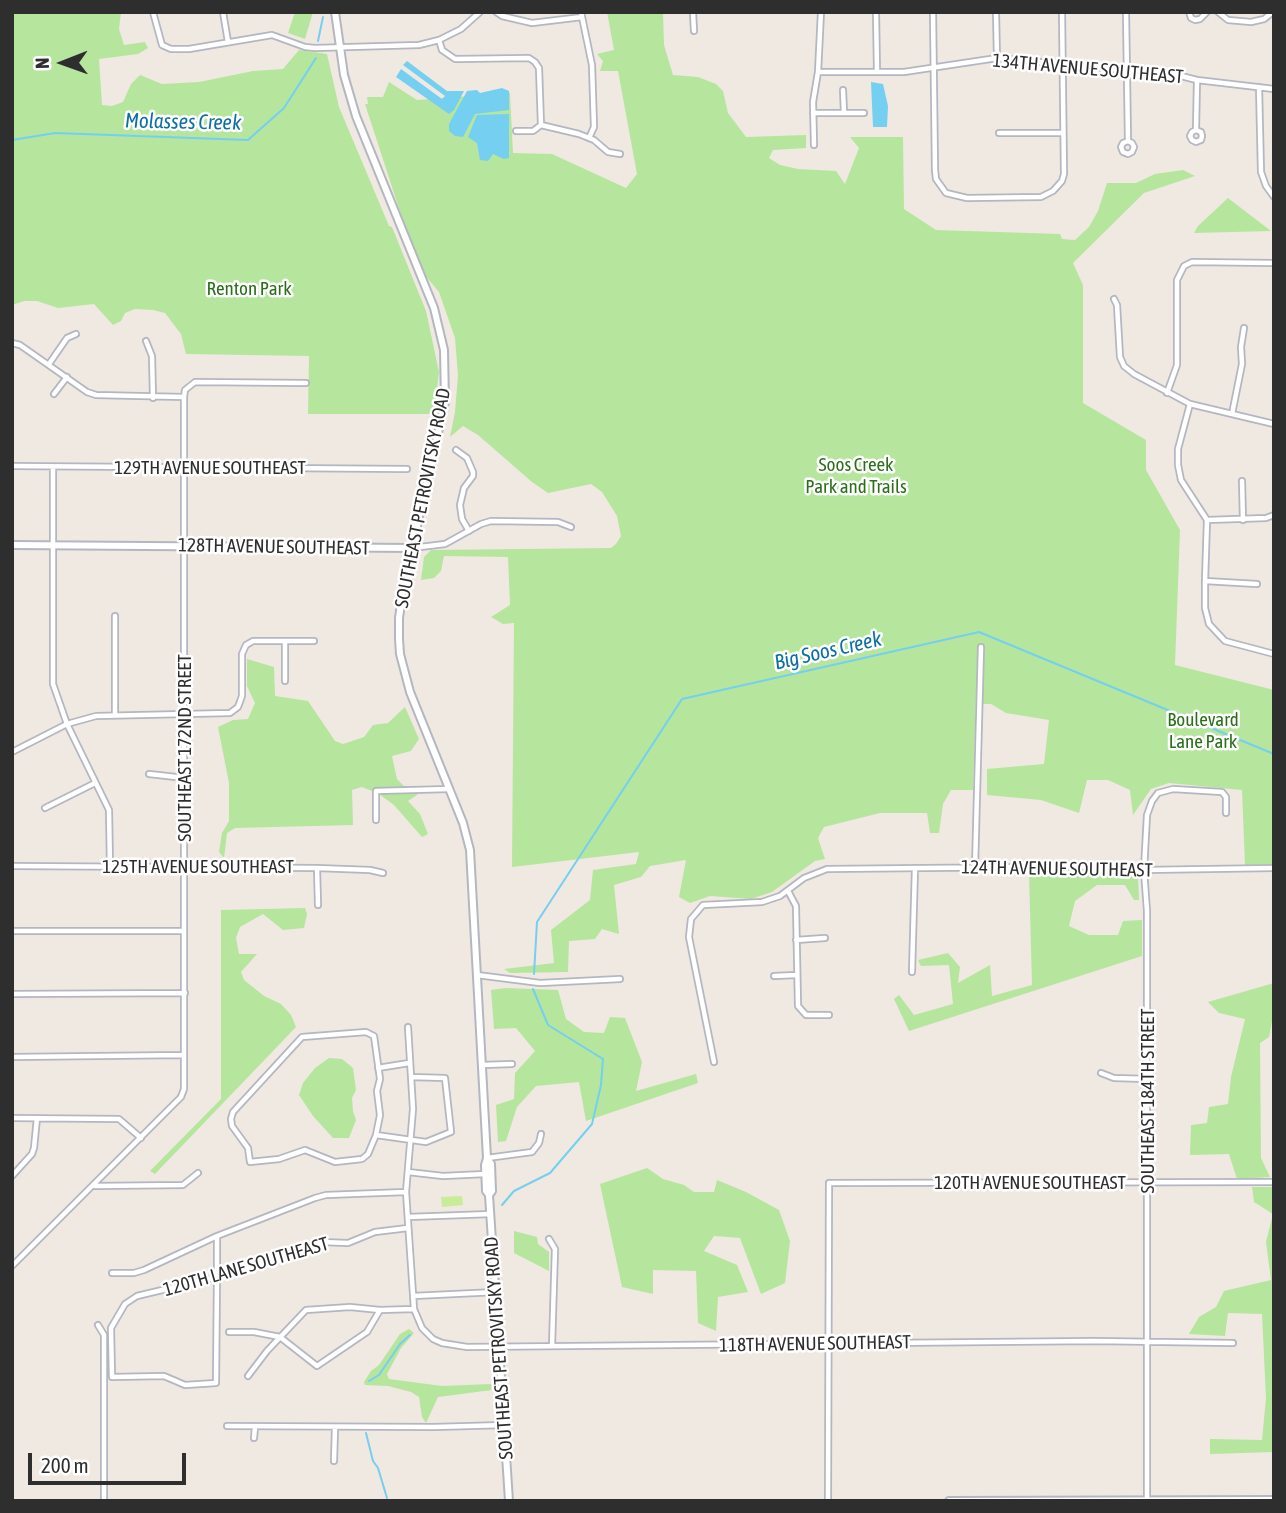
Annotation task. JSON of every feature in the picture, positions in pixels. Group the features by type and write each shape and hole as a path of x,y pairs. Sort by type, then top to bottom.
{"main road":[{"name":"SOUTHEAST PETROVITSKY ROAD","path":"335,12 344,75 356,116 434,308 444,350 445,402 399,618 400,654 410,692 463,822 470,850 487,1158 486,1191 491,1214 509,1501"},
{"name":"128TH AVENUE SOUTHEAST","path":"12,545 412,548"},
{"name":"SOUTHEAST PETROVITSKY ROAD","path":"487,1158 491,1164 492,1191 489,1195"},
{"path":"948,1501 1274,1500"}],"street":[{"path":"153,12 159,41 166,48 189,49 272,35 305,47 419,44 439,40 461,29 480,12"},
{"path":"223,12 228,42"},
{"path":"496,12 532,23 581,14 592,65 594,127 589,138"},
{"path":"693,12 694,31"},
{"path":"814,145 813,113 821,12"},
{"path":"876,12 877,72"},
{"path":"933,12 934,170 946,193 967,198 1041,197 1056,189 1064,174 1062,12"},
{"path":"996,12 996,58"},
{"path":"1126,12 1128,141"},
{"path":"1189,12 1195,20 1207,12"},
{"path":"1218,12 1228,20 1251,22 1264,19 1273,12"},
{"path":"439,40 442,50 455,59 528,58 535,62 538,68 541,125"},
{"name":"134TH AVENUE SOUTHEAST","path":"818,72 904,72 996,58 1177,75 1274,89"},
{"path":"1196,130 1197,80"},
{"path":"1259,88 1261,172 1265,186 1274,197"},
{"path":"844,90 844,113"},
{"path":"813,113 864,113"},
{"path":"516,131 533,131 541,125"},
{"path":"541,125 589,138 608,152 620,155"},
{"path":"999,133 1063,133"},
{"path":"1167,393 1177,365 1177,280 1184,266 1192,262 1274,263"},
{"path":"1114,299 1117,305 1120,357 1124,366 1134,374 1190,404 1274,424"},
{"path":"1232,414 1242,364 1244,328"},
{"path":"49,363 67,338 76,334"},
{"path":"146,341 152,356 153,398"},
{"path":"12,343 20,345 96,395 184,397 185,390 195,382 306,383"},
{"path":"54,394 67,377"},
{"name":"SOUTHEAST 172ND STREET","path":"141,1138 181,1097 184,1086 184,397"},
{"path":"1190,404 1178,449 1178,465 1181,480 1207,520 1205,608 1209,624 1216,633 1236,646 1274,654"},
{"path":"456,450 467,458 473,472 473,477 464,488 460,505 462,519 469,531"},
{"name":"129TH AVENUE SOUTHEAST","path":"12,466 407,469"},
{"path":"53,467 53,684 67,724 110,816 110,867"},
{"path":"1242,481 1243,520"},
{"path":"1207,520 1243,520 1274,515"},
{"name":"128TH AVENUE SOUTHEAST","path":"412,548 445,544 491,522 558,522 571,527"},
{"path":"1205,581 1257,584"},
{"path":"115,615 115,715"},
{"path":"12,752 67,724 96,716 223,715 235,710 242,696 242,654 246,645 253,641 314,641"},
{"path":"285,641 285,681"},
{"path":"975,868 981,647"},
{"path":"149,774 185,778"},
{"path":"45,808 96,783"},
{"path":"376,820 376,791 450,789"},
{"name":"SOUTHEAST 184TH STREET","path":"1150,1500 1147,1341 1147,889 1144,870 1147,815 1158,793 1172,789 1222,792 1226,797 1226,813"},
{"name":"125TH AVENUE SOUTHEAST","path":"12,866 317,868 383,873"},
{"path":"317,868 318,905"},
{"name":"124TH AVENUE SOUTHEAST","path":"714,1062 689,937 690,924 696,911 708,904 754,904 788,891 815,873 841,868 1274,868"},
{"path":"912,972 915,868"},
{"path":"788,891 796,906 798,1006 802,1012 811,1016 829,1015"},
{"path":"12,931 184,931"},
{"path":"796,940 825,938"},
{"path":"477,975 540,982 620,979"},
{"path":"774,976 796,975"},
{"path":"12,994 185,993"},
{"path":"248,1376 306,1310 350,1307 414,1309 406,1192 413,1109 408,1027"},
{"path":"366,1032 374,1036 378,1068 380,1115 368,1154 362,1158 335,1162 305,1150 279,1159 250,1162 248,1148 232,1126 233,1112 302,1037 366,1032"},
{"path":"12,1057 184,1055"},
{"path":"378,1068 410,1063"},
{"path":"482,1065 512,1064"},
{"path":"1101,1073 1114,1078 1147,1079"},
{"path":"376,1135 426,1142 452,1132 445,1078 411,1077"},
{"path":"12,1118 119,1119 141,1138 12,1266"},
{"path":"12,1176 32,1154 37,1118"},
{"path":"487,1158 532,1152 539,1143 541,1134"},
{"path":"408,1172 443,1176 485,1174"},
{"path":"94,1186 183,1185 198,1173"},
{"name":"120TH AVENUE SOUTHEAST","path":"827,1343 829,1183 1274,1182"},
{"path":"112,1273 144,1270 217,1236 315,1198 406,1192"},
{"path":"408,1217 491,1214"},
{"name":"120TH LANE SOUTHEAST","path":"217,1277 216,1384 185,1385 164,1376 112,1377 111,1328 125,1304 137,1296 217,1277 322,1242 348,1244 375,1232 408,1228"},
{"path":"217,1236 217,1277"},
{"path":"549,1239 555,1249 552,1346"},
{"path":"413,1296 496,1292"},
{"name":"118TH AVENUE SOUTHEAST","path":"414,1309 422,1328 433,1339 442,1343 467,1346 1147,1341 1233,1343"},
{"path":"229,1332 254,1332 280,1337 317,1366 367,1332 380,1310"},
{"path":"98,1325 104,1335 104,1501"},
{"path":"827,1343 828,1501"},
{"path":"227,1426 335,1428 505,1425"},
{"path":"254,1438 255,1427"},
{"path":"334,1461 335,1428"}],"green space":[{"name":"Renton Park","path":"12,12 121,12 119,29 124,45 145,42 148,48 138,54 99,59 102,105 112,106 123,102 131,84 140,75 162,84 199,82 253,71 283,69 299,50 327,54 339,107 426,311 439,372 434,414 308,414 309,356 186,354 181,334 165,313 153,310 135,309 125,313 121,321 113,325 94,304 58,308 37,301 24,301 12,305"},
{"path":"295,12 313,12 305,39 288,33"},
{"name":"Soos Creek Park and Trails","path":"607,12 663,12 664,45 673,75 698,77 716,84 723,91 728,113 746,137 806,135 806,148 773,150 769,158 780,165 836,171 845,184 859,148 850,137 903,137 904,209 936,230 1060,234 1062,239 1075,240 1089,227 1098,211 1107,183 1136,183 1155,174 1183,170 1195,176 1144,193 1073,263 1083,285 1083,403 1146,440 1146,470 1180,530 1175,665 1274,690 1274,864 1245,865 1242,790 1169,783 1151,789 1133,815 1130,790 1108,780 1087,780 1079,813 1041,800 987,795 987,769 1044,764 1049,720 1006,713 991,704 979,704 979,697 976,695 973,790 951,790 943,804 939,833 930,833 927,813 880,813 824,827 818,838 825,859 815,861 772,892 751,899 710,896 690,903 679,897 686,860 650,866 641,877 614,885 619,934 602,929 595,939 569,941 568,972 510,973 504,969 554,963 551,930 590,900 593,870 636,864 639,852 512,867 514,623 503,624 491,617 510,605 508,557 444,556 441,571 434,578 421,580 424,557 431,550 611,548 621,536 617,516 602,492 591,484 548,493 478,435 463,426 450,437 458,375 455,338 439,292 418,267 365,104 368,104 367,97 383,97 389,82 417,100 510,93 513,153 552,154 626,188 637,174 618,71 600,71 603,61 597,54 614,50"},
{"path":"1228,198 1271,231 1194,233"},
{"path":"247,659 274,667 275,696 308,701 335,741 343,744 364,737 373,725 388,723 405,707 419,739 411,751 392,756 397,779 404,786 421,787 417,795 408,801 420,814 428,834 422,837 394,805 379,794 362,787 352,790 353,825 235,828 227,833 224,858 219,852 222,833 229,821 229,783 218,727 233,720 248,719 255,703 247,686"},
{"path":"1121,870 1138,876 1139,900 1134,900 1125,885 1097,885 1075,901 1069,926 1089,935 1118,935 1123,921 1142,920 1142,956 909,1031 894,999 899,995 914,1015 953,1004 949,965 921,966 918,960 948,953 960,967 958,983 990,965 992,996 1032,985 1029,873"},
{"path":"305,908 307,914 304,928 283,930 263,914 240,927 236,938 239,954 257,954 241,972 244,980 264,996 281,1004 291,1015 296,1027 155,1174 150,1171 221,1099 221,910"},
{"path":"1274,983 1274,1011 1269,1037 1260,1043 1261,1158 1270,1177 1237,1179 1229,1154 1190,1155 1191,1125 1207,1123 1209,1107 1228,1104 1231,1077 1245,1019 1219,1013 1208,1002"},
{"path":"491,990 558,990 566,1019 584,1032 604,1033 610,1017 625,1018 642,1062 636,1091 696,1074 698,1083 586,1121 579,1082 536,1086 517,1107 506,1141 498,1142 496,1105 514,1099 515,1073 535,1051 516,1028 494,1029"},
{"path":"329,1058 342,1059 353,1068 356,1090 352,1098 356,1120 349,1138 333,1138 299,1095 303,1083 315,1068"},
{"path":"647,1168 663,1179 684,1185 694,1192 714,1192 717,1180 779,1210 790,1241 785,1283 761,1294 740,1238 714,1236 704,1251 737,1265 748,1292 718,1297 716,1331 698,1323 696,1271 653,1270 653,1294 622,1287 600,1184"},
{"path":"1252,1187 1274,1187 1274,1452 1210,1454 1210,1439 1262,1440 1266,1398 1262,1314 1228,1313 1225,1336 1189,1334 1199,1317 1216,1307 1224,1291 1271,1280 1266,1242 1273,1214 1254,1202"},
{"path":"462,1196 463,1205 442,1207 441,1197"},
{"path":"514,1231 537,1237 538,1244 549,1252 549,1271 514,1253"},
{"path":"409,1329 414,1333 401,1348 387,1374 389,1379 442,1386 491,1384 492,1390 438,1397 426,1423 422,1417 419,1397 411,1392 388,1386 365,1385 364,1382 371,1371 379,1365 400,1334"}],"water":[{"path":"407,61 447,91 464,91 454,110 449,114 396,77 401,69 442,99 445,96 403,65"},
{"path":"871,82 883,84 888,106 887,127 873,127"},
{"path":"502,88 509,91 509,110 475,114 463,137 455,136 449,131 449,124 467,91 477,90 480,93"},
{"path":"509,114 509,158 504,159 493,154 488,161 480,160 477,143 468,137 477,115"}],"waterway":[{"name":"Molasses Creek","path":"318,41 323,17"},
{"name":"Molasses Creek","path":"12,140 55,133 248,140 284,108 316,58"},
{"name":"Big Soos Creek","path":"534,974 537,922 682,699 979,632 1274,754"},
{"name":"Big Soos Creek","path":"502,1205 514,1191 550,1173 592,1124 601,1085 603,1059 548,1025 533,989"},
{"name":"Big Soos Creek","path":"369,1381 379,1375 400,1344 410,1335"},
{"name":"Big Soos Creek","path":"366,1433 387,1498"}],"park label":[{"name":"Boulevard Lane Park","path":"1203,731"}]}
